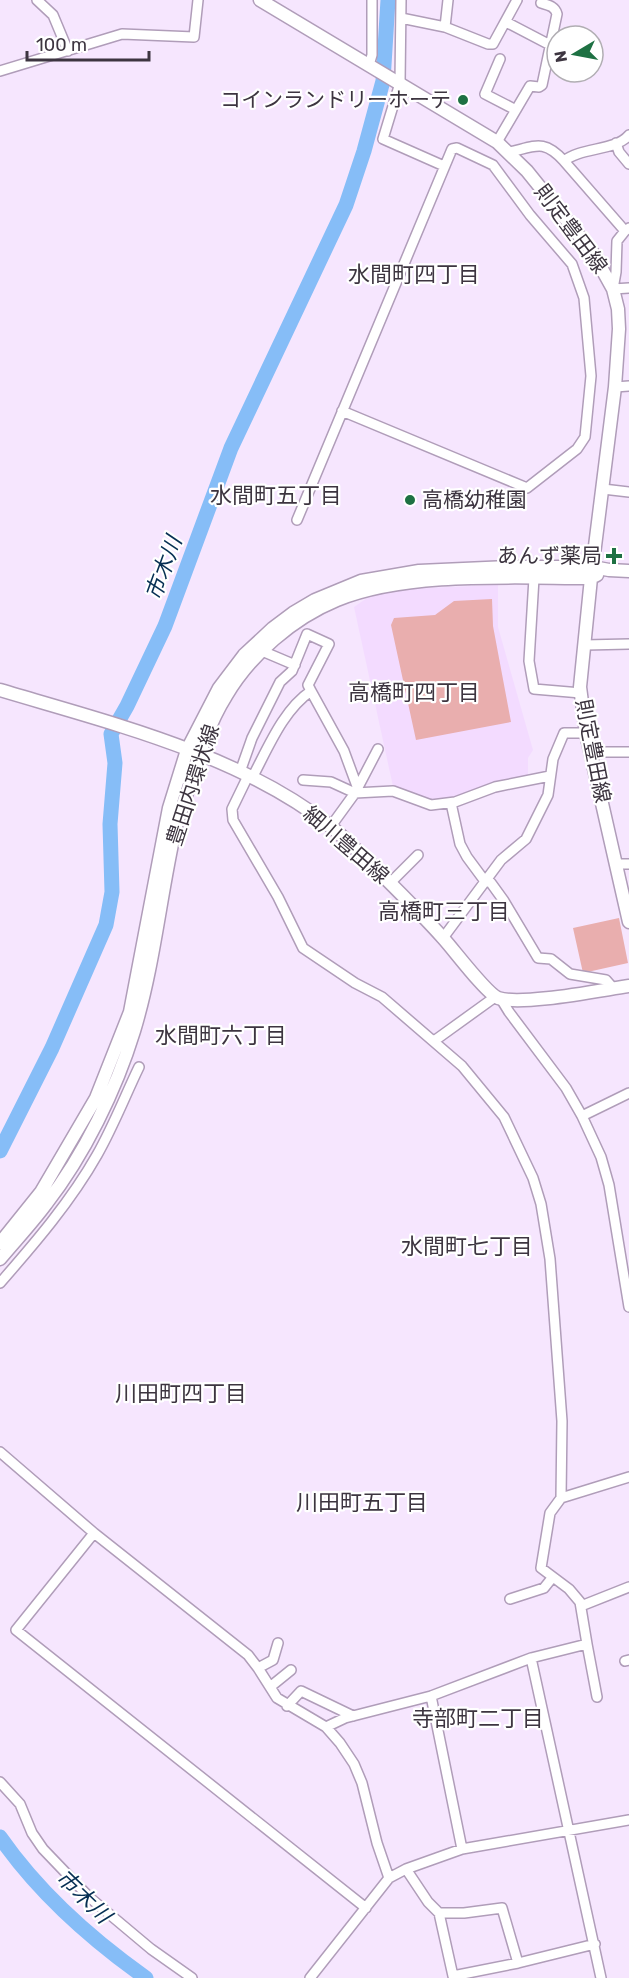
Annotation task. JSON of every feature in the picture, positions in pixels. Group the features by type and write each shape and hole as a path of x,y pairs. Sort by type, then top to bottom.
{"street":[{"path":"37,0 53,15 68,51"},
{"path":"0,71 126,34 194,37 198,0"},
{"name":"則定豊田線","path":"260,0 400,83 510,152 593,253 613,289 618,309 619,329 615,387 592,572 581,693 586,733 623,864 629,922"},
{"path":"369,65 372,55 372,0"},
{"path":"401,0 400,83 383,139 444,166"},
{"path":"445,27 448,0"},
{"path":"401,18 445,27 493,44 517,0"},
{"path":"541,3 556,10 555,24"},
{"path":"506,22 545,42"},
{"path":"500,59 485,94 516,110"},
{"path":"497,142 530,86 541,86 545,71"},
{"path":"564,161 572,155 626,139 629,135"},
{"path":"616,143 619,152 629,164"},
{"path":"510,152 535,146 546,146 554,150 627,230 617,242 613,289 629,288"},
{"path":"297,520 342,411 444,166 452,149 457,148 494,165 530,215 572,264 584,297 591,376 585,437 577,448 527,488 342,411"},
{"path":"615,387 629,386"},
{"path":"603,489 629,492"},
{"name":"豊田内環状線","path":"0,1243 40,1192 96,1098 130,1012 169,808 219,688 244,655 273,627 315,600 361,581 419,571 508,567 592,572"},
{"name":"豊田内環状線","path":"0,1259 54,1194 80,1154 107,1100 133,1033 148,979 193,752 226,695 262,651 309,614 336,600 364,591 421,581 534,578 629,570"},
{"path":"534,578 529,661 534,689 581,693"},
{"path":"246,775 252,738 280,682 292,671 307,634 329,644 308,685 344,751 356,791"},
{"path":"585,645 629,644"},
{"path":"262,651 295,665"},
{"name":"細川豊田線","path":"0,690 193,752 246,775 299,804 332,826 390,883 498,998"},
{"path":"311,691 298,700 246,775 232,809 233,820 278,897 303,948 355,983 382,997 470,1075 504,1117 533,1178 541,1204 550,1259 562,1421 561,1498 550,1513 541,1568 569,1589 581,1606 597,1697"},
{"path":"443,938 484,880 503,858 526,839 548,795 555,755 564,733 586,733"},
{"path":"332,826 356,791 378,749"},
{"path":"591,752 629,752"},
{"path":"303,780 331,782 356,791 391,790 424,804 451,803 495,787 550,776"},
{"path":"451,803 459,844 484,880 491,883 504,901 538,958 551,960 570,974 606,980 613,988"},
{"path":"390,883 418,855"},
{"path":"434,1041 498,998 527,1000 629,986"},
{"path":"498,998 566,1088 582,1116 606,1174 624,1247 629,1307"},
{"path":"0,1283 79,1184 98,1154 139,1067"},
{"path":"582,1116 629,1093"},
{"path":"0,1452 94,1533 230,1640 258,1668 276,1698 311,1717 326,1728 340,1743 363,1783 377,1843 389,1878"},
{"path":"561,1498 629,1477"},
{"path":"94,1533 16,1630 366,1908"},
{"path":"510,1599 544,1588 552,1578"},
{"path":"581,1606 629,1587"},
{"path":"258,1668 273,1660 278,1643"},
{"path":"326,1728 353,1716 431,1696 531,1658 587,1644"},
{"path":"531,1658 601,1978"},
{"path":"270,1687 291,1670"},
{"path":"287,1706 301,1691 353,1716"},
{"path":"431,1696 462,1849"},
{"path":"0,1782 20,1804 32,1833 43,1849 81,1889 151,1949 192,1978"},
{"path":"310,1978 389,1878 406,1869 462,1849 629,1820"},
{"path":"406,1869 428,1902 439,1913 453,1976 595,1944"},
{"path":"439,1913 464,1913 502,1908 518,1963"}],"shaded area":[{"path":"498,585 498,627 533,750 528,758 528,779 496,783 444,802 417,802 394,791 354,607 367,598 401,589"},
{"path":"492,599 493,626 511,722 416,740 391,625 394,618 435,615 454,601"},
{"path":"619,918 628,963 583,973 573,928"}],"waterway":[{"name":"市木川","path":"0,1151 52,1048 106,925 112,892 110,824 115,763 111,734 165,626 231,448 346,205 364,151 383,81 388,0"},
{"name":"市木川","path":"0,1837 15,1858 67,1914 146,1978"}],"place":[{"name":"コインランドリーホーテ","path":"463,100"},
{"name":"高橋幼稚園","path":"410,500"},
{"name":"あんず薬局","path":"614,556"}],"district":[{"name":"水間町四丁目","path":"414,274"},
{"name":"水間町五丁目","path":"276,495"},
{"name":"高橋町四丁目","path":"414,692"},
{"name":"高橋町三丁目","path":"444,911"},
{"name":"水間町六丁目","path":"221,1035"},
{"name":"水間町七丁目","path":"467,1246"},
{"name":"川田町四丁目","path":"181,1393"},
{"name":"川田町五丁目","path":"362,1502"},
{"name":"寺部町二丁目","path":"478,1718"}]}
